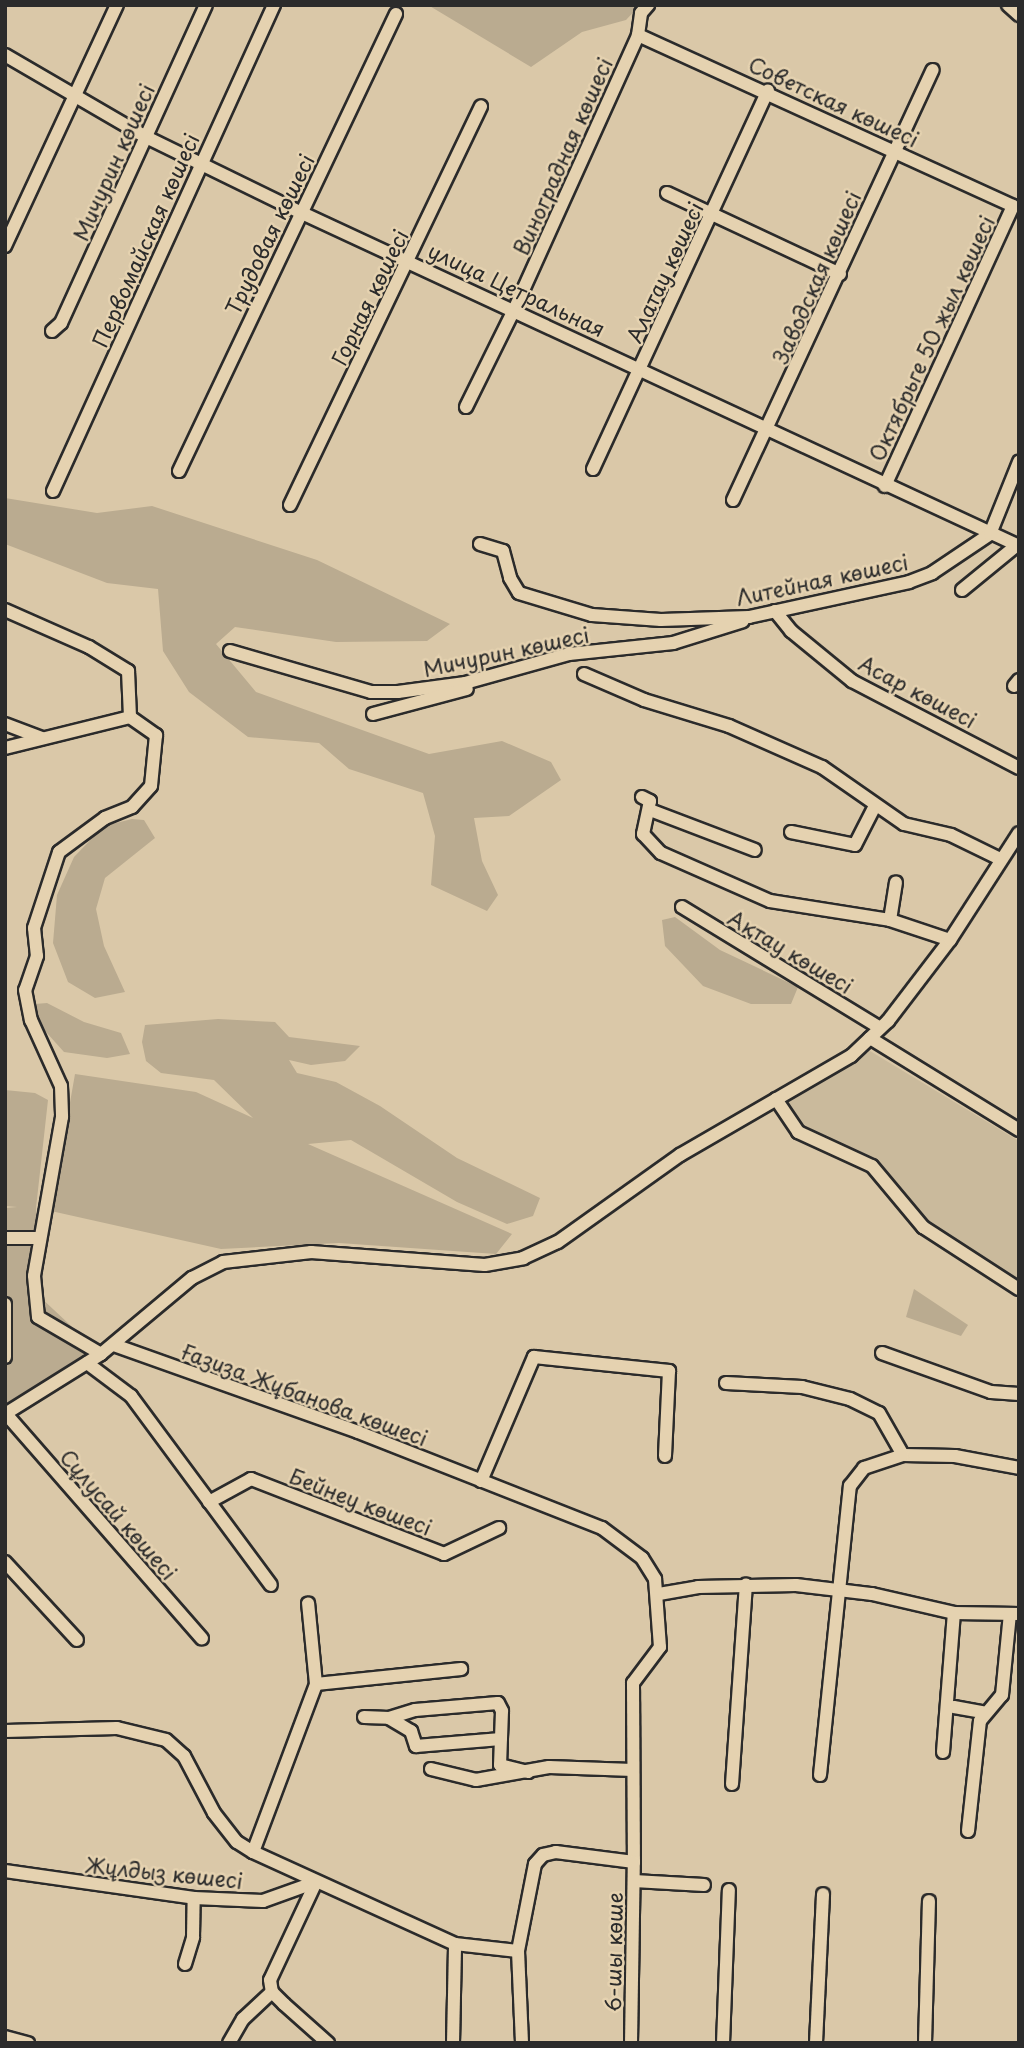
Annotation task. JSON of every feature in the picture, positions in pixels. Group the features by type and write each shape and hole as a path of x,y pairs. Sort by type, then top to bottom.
{"street":[{"path":"5,246 117,5"},
{"name":"Мичурин көшесі","path":"52,331 61,323 206,5"},
{"name":"Первомайская көшесі","path":"53,491 274,5"},
{"name":"Виноградная көшесі","path":"466,407 515,309 638,35 641,13 648,5"},
{"path":"1008,5 1019,15"},
{"name":"Трудовая көшесі","path":"178,471 396,15"},
{"name":"Советская көшесі","path":"638,35 768,91 1013,206"},
{"name":"улица Цетральная","path":"5,55 144,136 200,164 1018,546"},
{"name":"Заводская көшесі","path":"733,500 933,70"},
{"name":"Алатау көшесі","path":"593,468 768,91"},
{"name":"Горная көшесі","path":"290,505 481,106"},
{"path":"667,193 840,274"},
{"name":"Октябрьге 50 жыл көшесі","path":"885,486 1013,206"},
{"path":"990,534 1019,462"},
{"name":"Литейная көшесі","path":"480,544 503,551 510,578 519,593 592,615 660,620 749,617 909,582 932,573 990,534"},
{"path":"962,590 1018,546"},
{"path":"5,610 89,647 128,671 130,717"},
{"name":"Асар көшесі","path":"775,611 791,631 852,681 1019,768"},
{"name":"Мичурин көшесі","path":"230,651 371,692 465,682 569,654 673,643 749,617"},
{"path":"373,714 484,684 502,673"},
{"path":"584,674 644,700 729,726 822,767 904,824 951,835 1000,859"},
{"path":"5,748 130,717 156,735 151,786 132,807 106,818 59,852 34,928 37,956 24,990 31,1020 61,1086 62,1117 34,1276 38,1317 100,1354"},
{"path":"5,724 41,738"},
{"path":"642,797 650,801 643,834 661,853 770,901 890,920 950,940"},
{"path":"791,832 855,845 875,806"},
{"path":"650,810 755,850"},
{"path":"6,1414 114,1345 192,1278 235,1258 311,1252 485,1265 523,1258 570,1235 680,1155 851,1056 880,1028 950,940 1019,833"},
{"path":"890,920 896,883"},
{"name":"Ақтау көшесі","path":"682,907 880,1028"},
{"path":"870,1038 1019,1130"},
{"path":"776,1099 798,1132 872,1167 923,1227 1019,1289"},
{"path":"5,1238 40,1238"},
{"path":"5,1304 5,1357"},
{"name":"Ғазиза Жұбанова көшесі","path":"114,1345 481,1481 611,1534 642,1558 659,1594"},
{"path":"883,1353 991,1392 1019,1394"},
{"path":"481,1481 531,1361 540,1357 669,1371 665,1456"},
{"path":"87,1363 131,1396 271,1585"},
{"path":"726,1383 802,1387 850,1399 879,1413 902,1455"},
{"name":"Сұлусай көшесі","path":"6,1414 202,1639"},
{"path":"820,1775 836,1589 849,1486 855,1473 902,1455 954,1456 1019,1468"},
{"name":"Бейнеу көшесі","path":"209,1502 251,1479 444,1554 499,1528"},
{"path":"5,1562 77,1640"},
{"path":"732,1784 746,1584"},
{"path":"659,1594 746,1584 836,1589 954,1613 1014,1614 1002,1695 984,1712 968,1831"},
{"name":"6-шы көше","path":"631,2043 633,1683 660,1647 659,1594"},
{"path":"253,1852 316,1684 308,1603"},
{"path":"943,1752 954,1613"},
{"path":"316,1684 461,1669"},
{"path":"365,1717 389,1718 415,1710 498,1703 502,1711 502,1768 528,1772"},
{"path":"954,1707 984,1712"},
{"path":"389,1718 411,1731 416,1746 501,1739"},
{"path":"5,1731 117,1728 166,1740 184,1756 214,1814 236,1842 316,1882 456,1944 518,1951"},
{"path":"431,1769 476,1780 559,1767 633,1770"},
{"path":"522,2043 518,1951 535,1864 551,1853 634,1862"},
{"name":"Жұлдыз көшесі","path":"5,1871 194,1898 262,1901 316,1882"},
{"path":"634,1881 704,1885"},
{"path":"229,2043 243,2019 272,1992 273,1969 316,1882"},
{"path":"723,2043 729,1891"},
{"path":"816,2043 823,1894"},
{"path":"185,1964 193,1937 194,1898"},
{"path":"925,2043 929,1901"},
{"path":"453,2043 456,1944"},
{"path":"272,1992 328,2043"},
{"path":"5,2037 28,2043"}],"shaded area":[{"path":"428,5 640,5 626,20 582,32 531,67"},
{"path":"5,498 97,513 152,506 317,560 450,624 427,641 336,642 235,627 216,644 256,692 429,754 502,741 551,762 561,780 509,816 474,818 482,861 498,895 487,911 431,885 435,836 423,793 349,769 319,743 248,737 189,692 163,651 158,589 107,583 5,544"},
{"path":"132,819 144,820 155,838 105,878 96,909 104,946 125,992 95,998 68,982 53,943 57,895 74,857 104,826"},
{"path":"675,917 720,950 798,987 791,1004 751,1004 703,986 665,946 662,920"},
{"path":"47,1003 84,1022 121,1033 130,1054 107,1058 64,1052 37,1022 35,1004"},
{"path":"218,1019 275,1022 289,1037 360,1046 345,1061 311,1065 289,1060 297,1073 336,1082 380,1106 457,1158 540,1198 533,1216 507,1224 457,1202 351,1140 308,1144 512,1234 496,1254 339,1243 221,1249 51,1211 75,1074 196,1092 253,1118 214,1080 161,1073 146,1061 142,1042 145,1025"},
{"path":"870,1051 1019,1141 1019,1282 928,1223 874,1161 800,1127 786,1103"},
{"path":"5,1090 35,1093 48,1100 36,1208 38,1295 101,1354 5,1404 5,1208 17,1207 5,1206"},
{"path":"914,1289 968,1325 961,1336 906,1317"}]}
